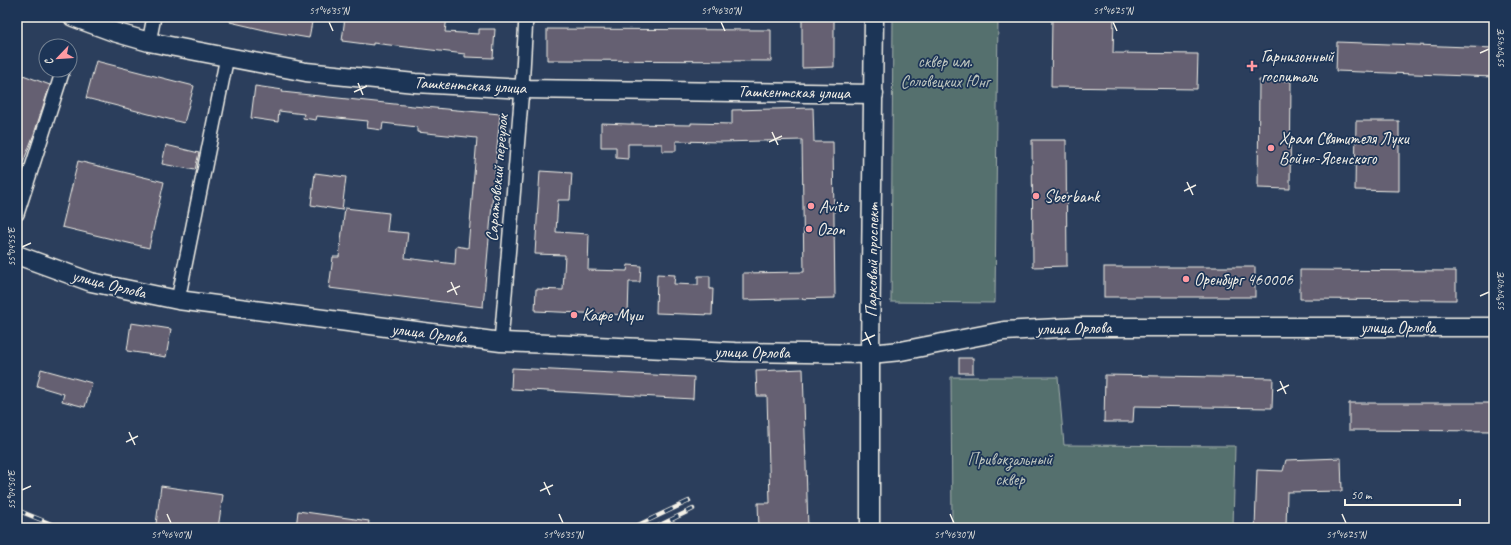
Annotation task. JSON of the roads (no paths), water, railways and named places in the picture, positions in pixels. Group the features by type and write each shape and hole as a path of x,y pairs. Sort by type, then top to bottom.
{"street":[{"name":"Ташкентская улица","path":"73,17 114,32 148,42 306,72 415,83 522,88 874,94"},
{"path":"148,42 154,17"},
{"name":"Саратовский переулок","path":"501,342 522,88 526,17"},
{"name":"Парковый проспект","path":"870,528 870,354 874,17"},
{"path":"178,300 227,57"},
{"path":"17,214 61,78"},
{"name":"улица Орлова","path":"17,255 91,282 178,300 501,342 735,352 870,354 901,351 1004,331 1037,329 1085,327 1494,327"}],"railway":[{"path":"632,528 689,501"},
{"path":"654,528 693,509"},
{"path":"17,510 61,528"},
{"path":"17,525 24,528"}],"place":[{"name":"Гарнизонный госпиталь","path":"1252,66"},
{"name":"Храм Святителя Луки Войно-Ясенского","path":"1271,148"},
{"name":"Sberbank","path":"1036,196"},
{"name":"Avito","path":"811,206"},
{"name":"Ozon","path":"809,229"},
{"name":"Оренбург 460006","path":"1186,279"},
{"name":"Кафе Муш","path":"574,315"}],"park label":[{"name":"сквер им. Соловецких Юнг","path":"945,71"},
{"name":"Привокзальный сквер","path":"1010,469"}]}
